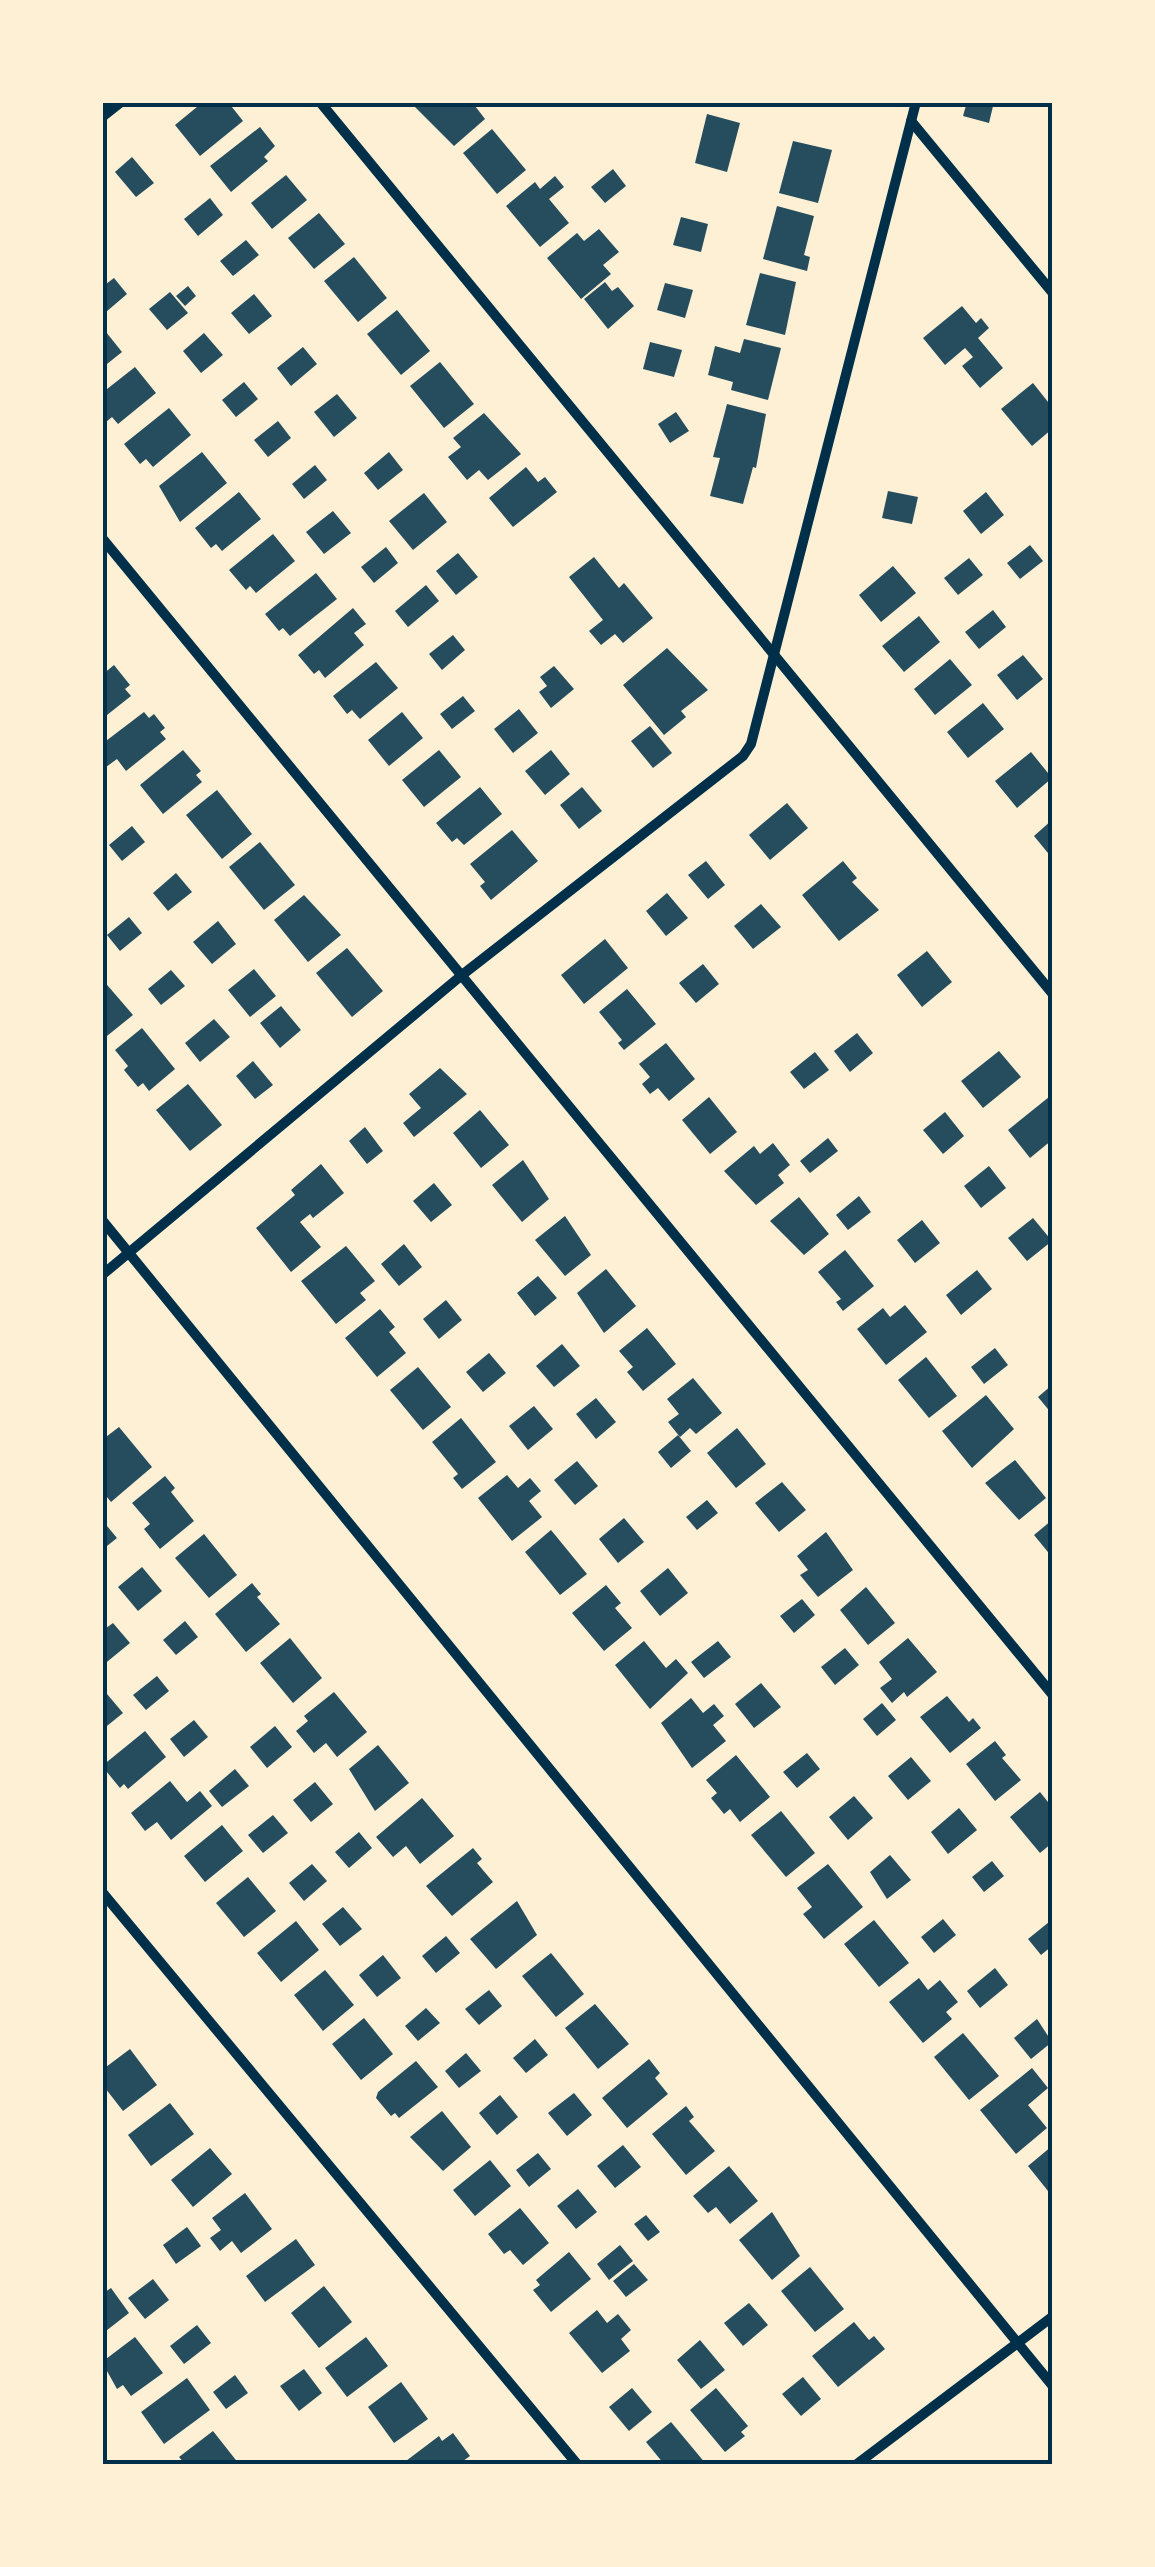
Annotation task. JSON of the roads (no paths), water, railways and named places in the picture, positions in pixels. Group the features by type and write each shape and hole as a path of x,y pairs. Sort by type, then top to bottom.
{"street":[{"path":"102,117 121,102"},
{"path":"320,102 1052,993"},
{"path":"102,1275 462,975 743,756 757,730 916,102"},
{"path":"911,120 1052,292"},
{"path":"102,538 1052,1694"},
{"path":"102,1220 1052,2385"},
{"path":"102,1892 577,2464"},
{"path":"857,2464 1052,2317"}]}
